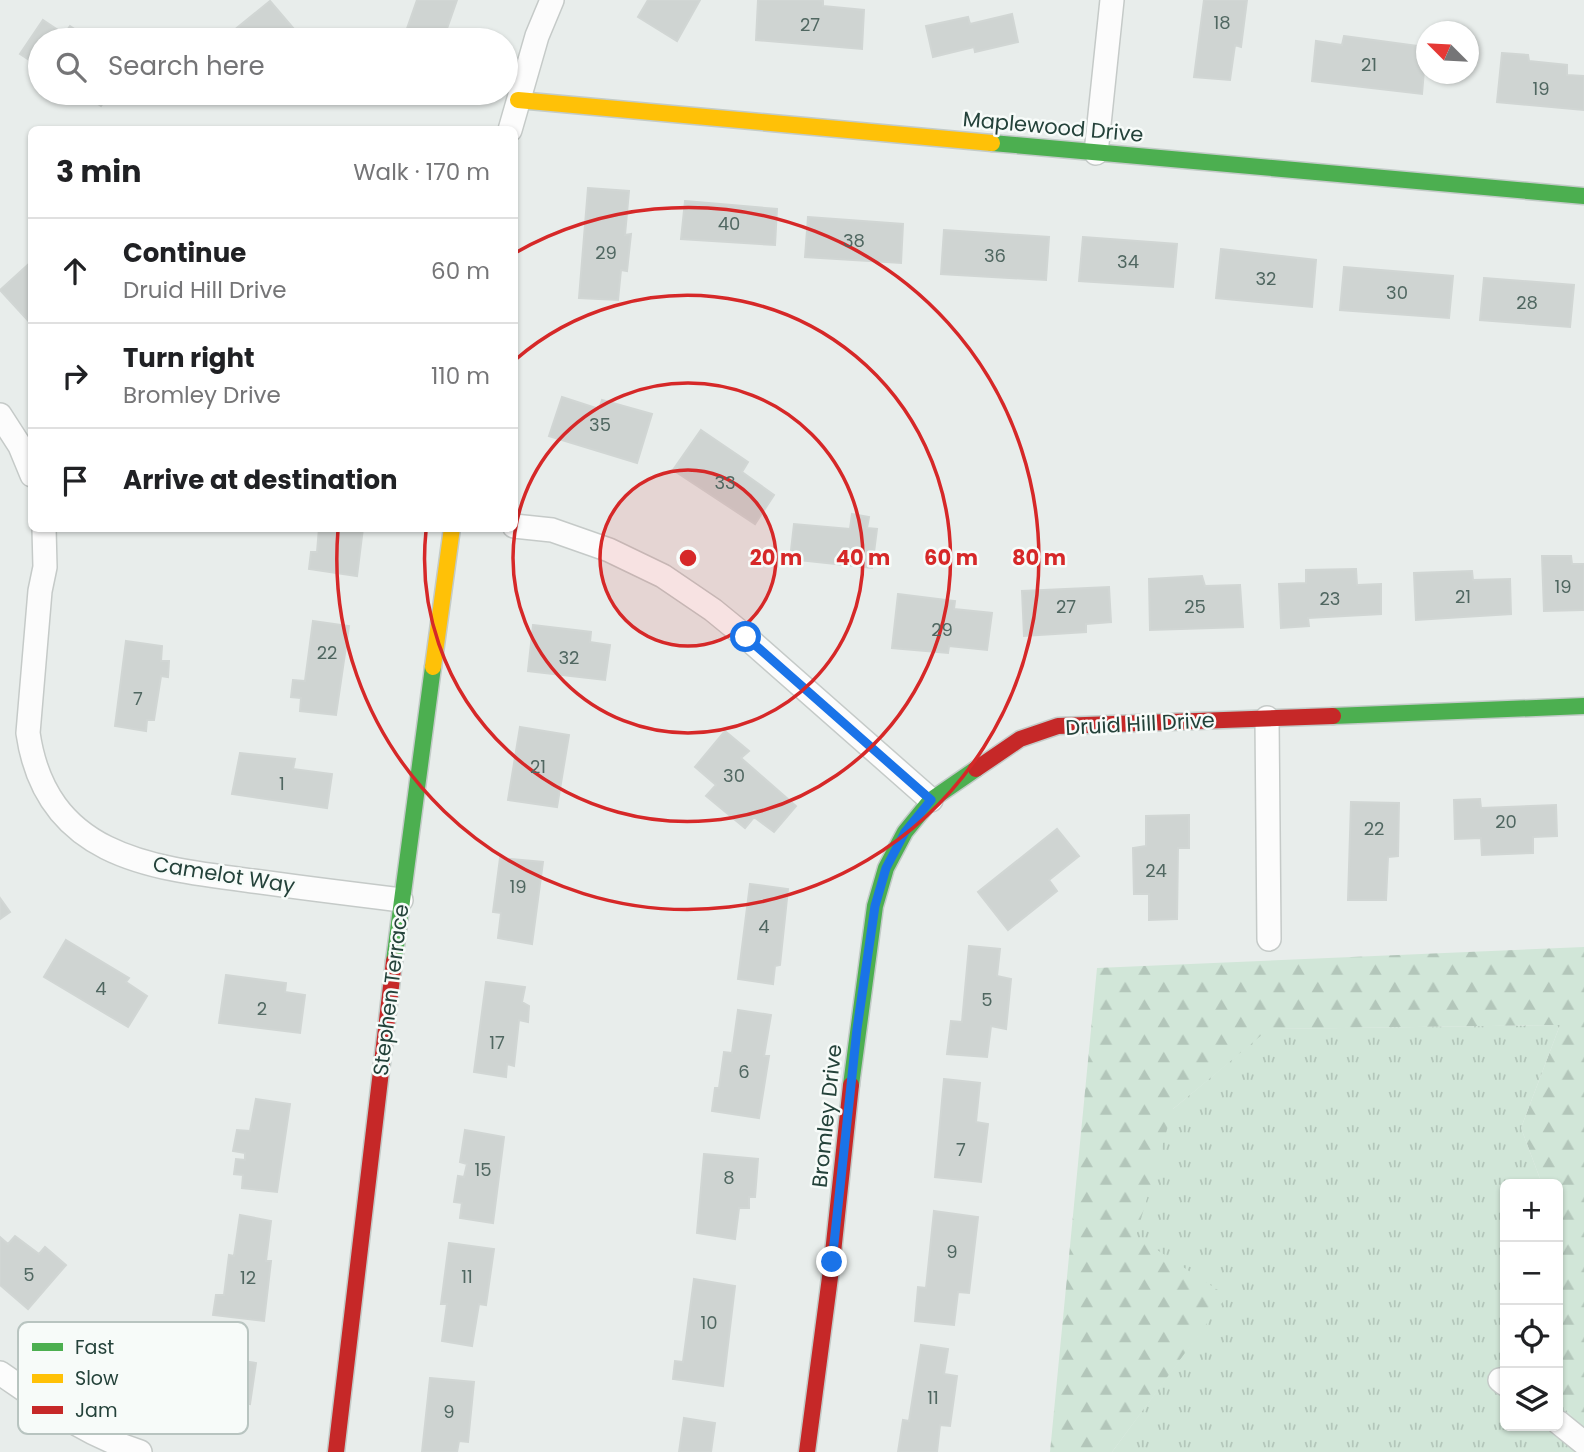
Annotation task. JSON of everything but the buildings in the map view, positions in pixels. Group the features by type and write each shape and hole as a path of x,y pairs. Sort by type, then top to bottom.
{"street":[{"path":"518,100 537,36 552,0"},
{"path":"1097,153 1112,0"},
{"name":"Maplewood Drive","path":"518,100 1584,196"},
{"path":"511,126 517,105"},
{"path":"0,415 20,446 28,465"},
{"path":"518,526 552,530 609,550 663,576 713,610 746,637 931,800"},
{"name":"Camelot Way","path":"44,532 45,567 38,605 28,733 31,753 44,790 68,822 100,846 137,862 176,872 401,900"},
{"name":"Stephen Terrace","path":"336,1452 401,900 451,532"},
{"name":"Druid Hill Drive","path":"931,800 1020,739 1058,726 1584,706"},
{"path":"1267,718 1269,939"},
{"name":"Bromley Drive","path":"807,1452 832,1262 857,1029 875,906 886,868 905,832 931,800"},
{"path":"0,1373 18,1385"},
{"path":"1563,1426 1584,1443"},
{"path":"94,1434 140,1452"}],"green space":[{"path":"1584,947 1584,1430 1563,1407 1563,1179 1540,1179 1521,1128 1560,1025 1270,1029 1173,1109 1228,1296 1112,1452 1050,1452 1097,968"},
{"path":"1560,1025 1521,1128 1540,1179 1500,1179 1500,1431 1563,1431 1563,1407 1584,1430 1584,1452 1112,1452 1227,1296 1136,1236 1173,1109 1269,1029"}],"traffic: fast":[{"path":"992,143 1584,196"},
{"path":"394,961 433,667"},
{"path":"1333,716 1584,706"},
{"path":"851,1085 875,906 886,868 905,832 931,800 976,769"}],"traffic: slow":[{"path":"518,100 992,143"},
{"path":"433,667 451,532"}],"traffic: jam":[{"path":"976,769 1020,739 1058,726 1333,716"},
{"path":"336,1452 394,961"},
{"path":"807,1452 832,1262 851,1085"}],"route":[{"path":"746,637 931,800 905,832 886,868 875,906 857,1029 832,1262"}]}
